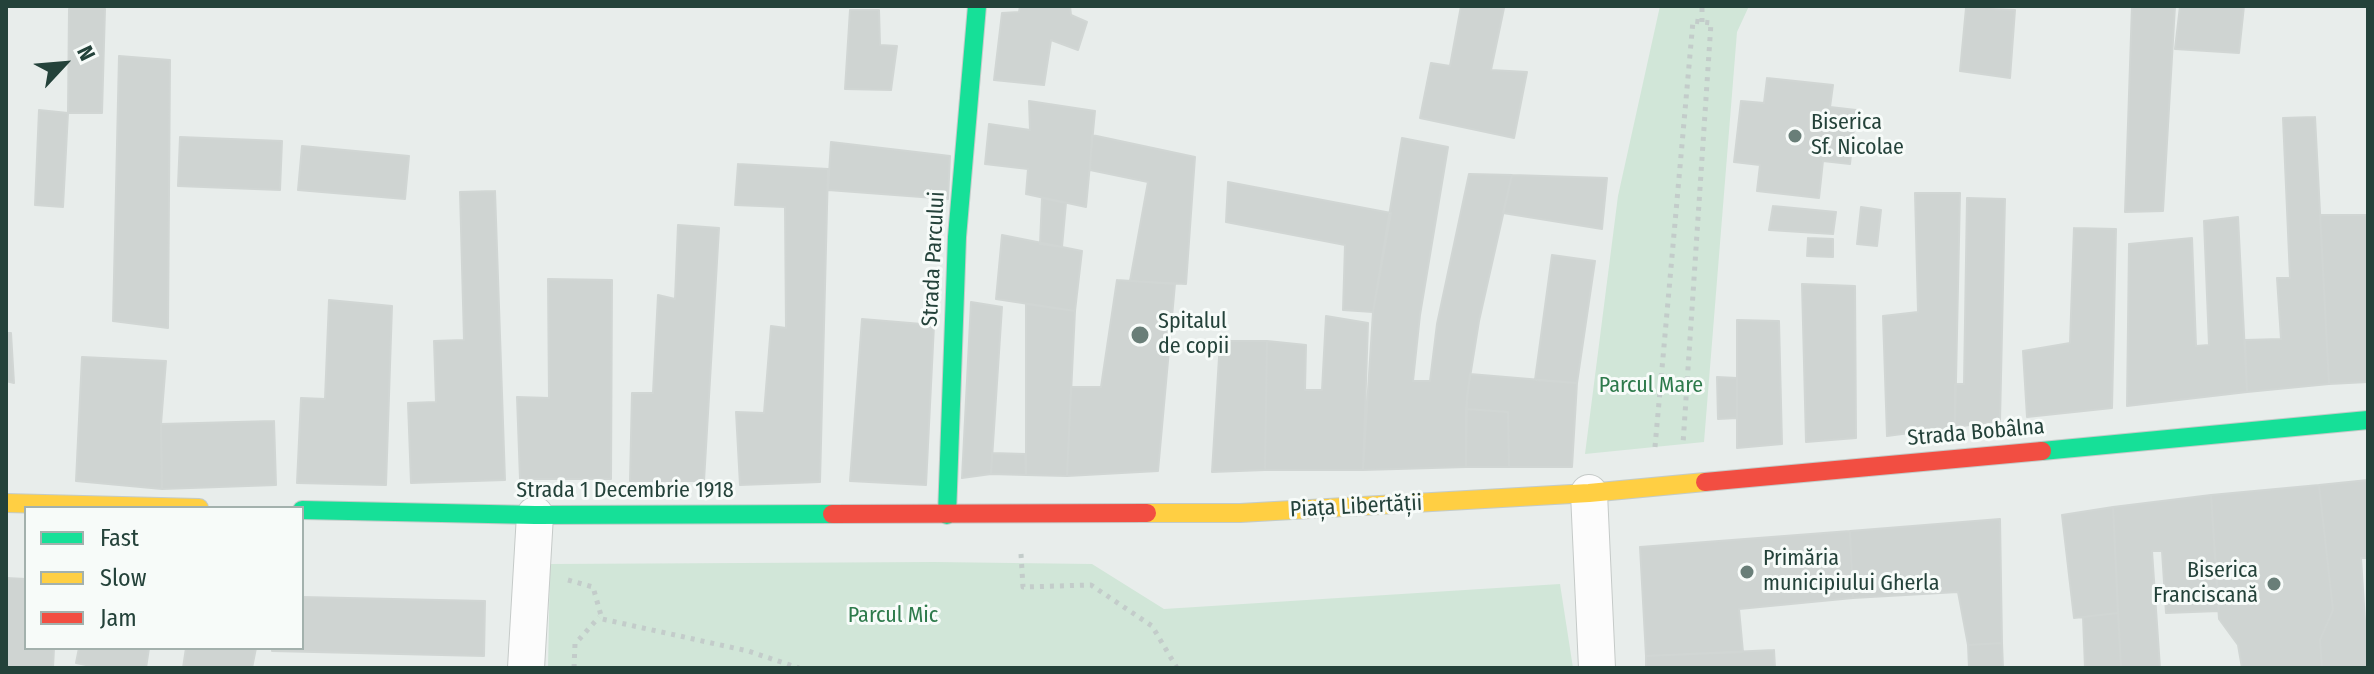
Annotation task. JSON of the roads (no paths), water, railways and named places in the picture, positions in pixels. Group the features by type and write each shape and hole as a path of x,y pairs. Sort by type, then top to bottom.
{"main road":[{"name":"Strada Parcului","path":"947,515 957,237 977,6"},
{"name":"Strada Bobâlna","path":"1589,493 2368,420"},
{"name":"Piața Libertății","path":"947,515 1018,517 1240,513 1589,493"},
{"path":"6,503 122,506"},
{"name":"Strada 1 Decembrie 1918","path":"304,510 535,515 947,515"}],"street":[{"path":"1589,493 1597,668"},
{"path":"526,668 535,515"}],"place":[{"name":"Biserica Sf. Nicolae","path":"1795,136"},
{"name":"Spitalul de copii","path":"1140,335"},
{"name":"Primăria municipiului Gherla","path":"1747,572"},
{"name":"Biserica Franciscană","path":"2274,584"}],"park label":[{"name":"Parcul Mare","path":"1651,386"},
{"name":"Parcul Mic","path":"893,616"}]}
